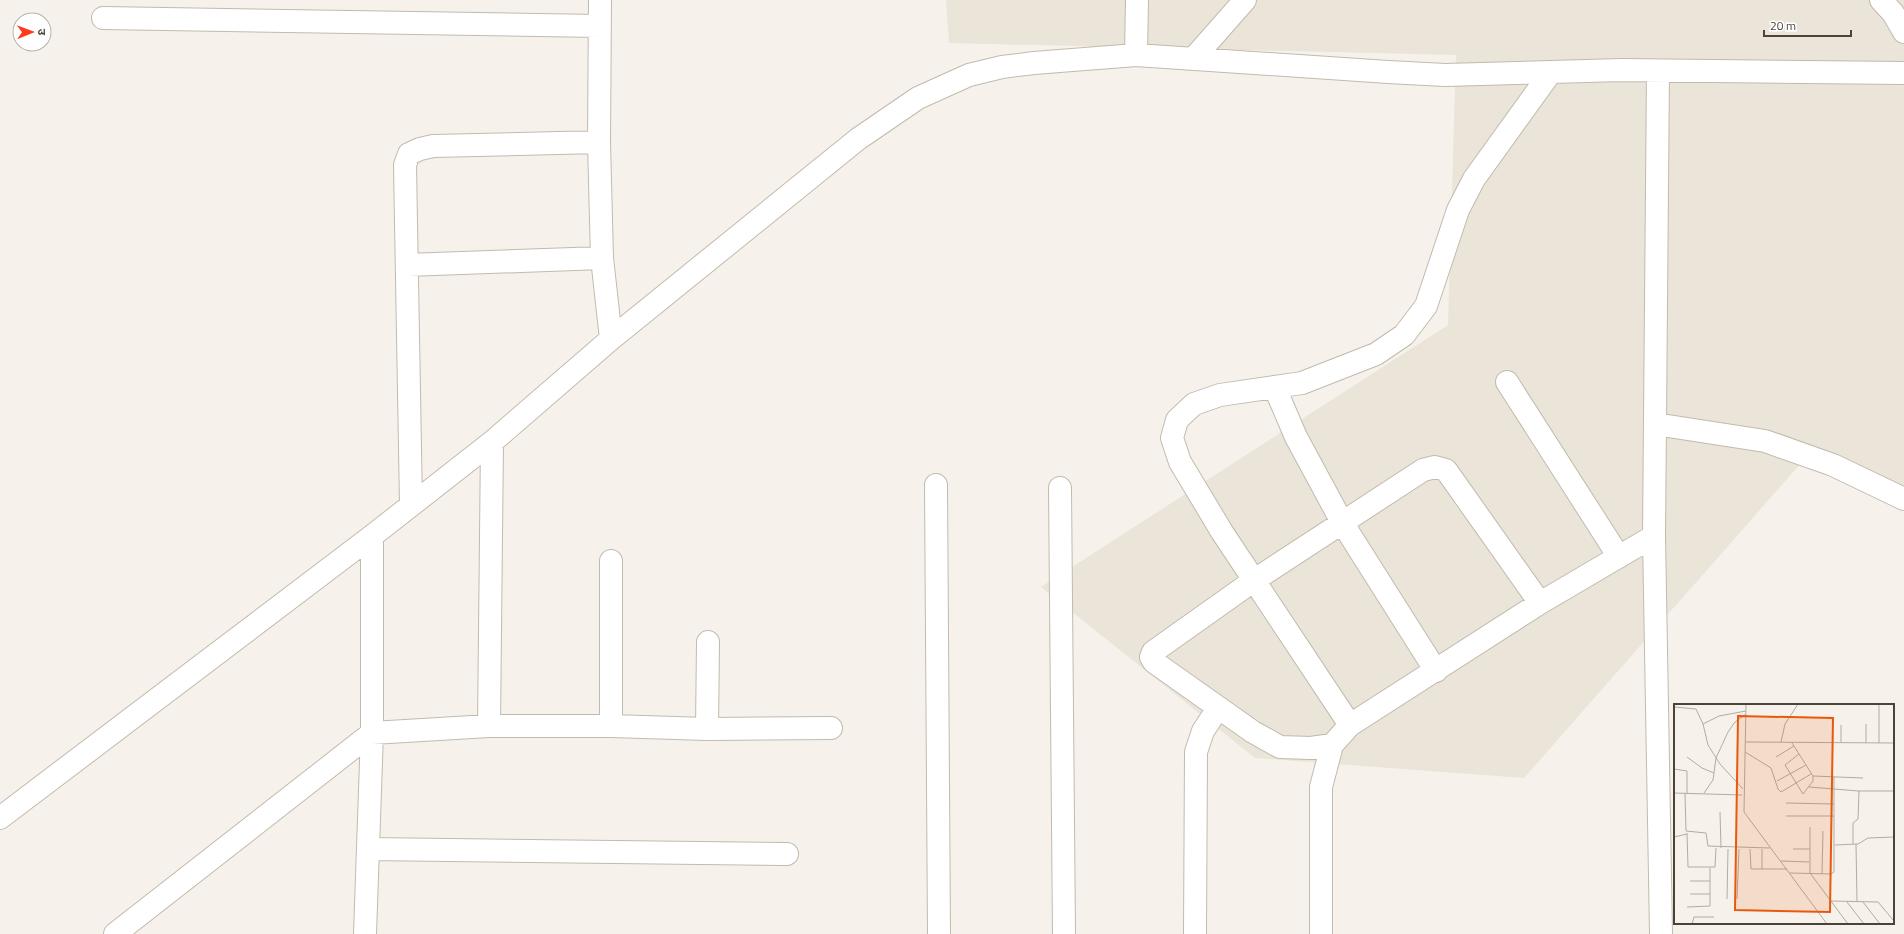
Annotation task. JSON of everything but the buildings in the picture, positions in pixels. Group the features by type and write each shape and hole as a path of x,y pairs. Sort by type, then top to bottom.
{"street":[{"path":"600,0 599,142 602,258 611,339"},
{"path":"1136,55 1137,0"},
{"path":"1193,59 1245,0"},
{"path":"1881,0 1893,13 1904,32"},
{"path":"103,18 599,26"},
{"path":"0,818 372,536 492,442 611,339 858,139 918,98 969,75 1002,67 1054,61 1136,55 1445,75 1658,71 1904,73"},
{"path":"1658,71 1654,536 1661,934"},
{"path":"1350,724 1254,581 1180,462 1172,438 1177,420 1194,404 1220,395 1302,383 1376,354 1404,335 1426,306 1458,210 1474,179 1551,72"},
{"path":"411,505 405,165 409,154 420,148 433,146 599,142"},
{"path":"407,265 602,258"},
{"path":"1507,382 1619,557"},
{"path":"1275,388 1296,437 1343,524 1436,671"},
{"path":"1655,424 1764,441 1833,465 1904,499"},
{"path":"489,726 492,442"},
{"path":"1332,745 1311,748 1280,747 1253,732 1154,662 1151,657 1153,652 1254,581 1343,524 1423,470 1435,467 1446,470 1540,603"},
{"path":"936,485 939,934"},
{"path":"1060,488 1064,934"},
{"path":"365,934 372,733 372,536"},
{"path":"1321,934 1321,787 1332,745 1350,724 1436,671 1540,603 1654,536"},
{"path":"611,726 612,561"},
{"path":"707,729 708,642"},
{"path":"1195,934 1196,752 1203,731 1218,708"},
{"path":"115,934 372,733 489,726 611,726 707,729 831,728"},
{"path":"368,849 787,854"}],"shaded area":[{"path":"946,0 1904,0 1904,492 1816,446 1524,778 1255,758 1041,587 1448,325 1456,55 949,43"}]}
